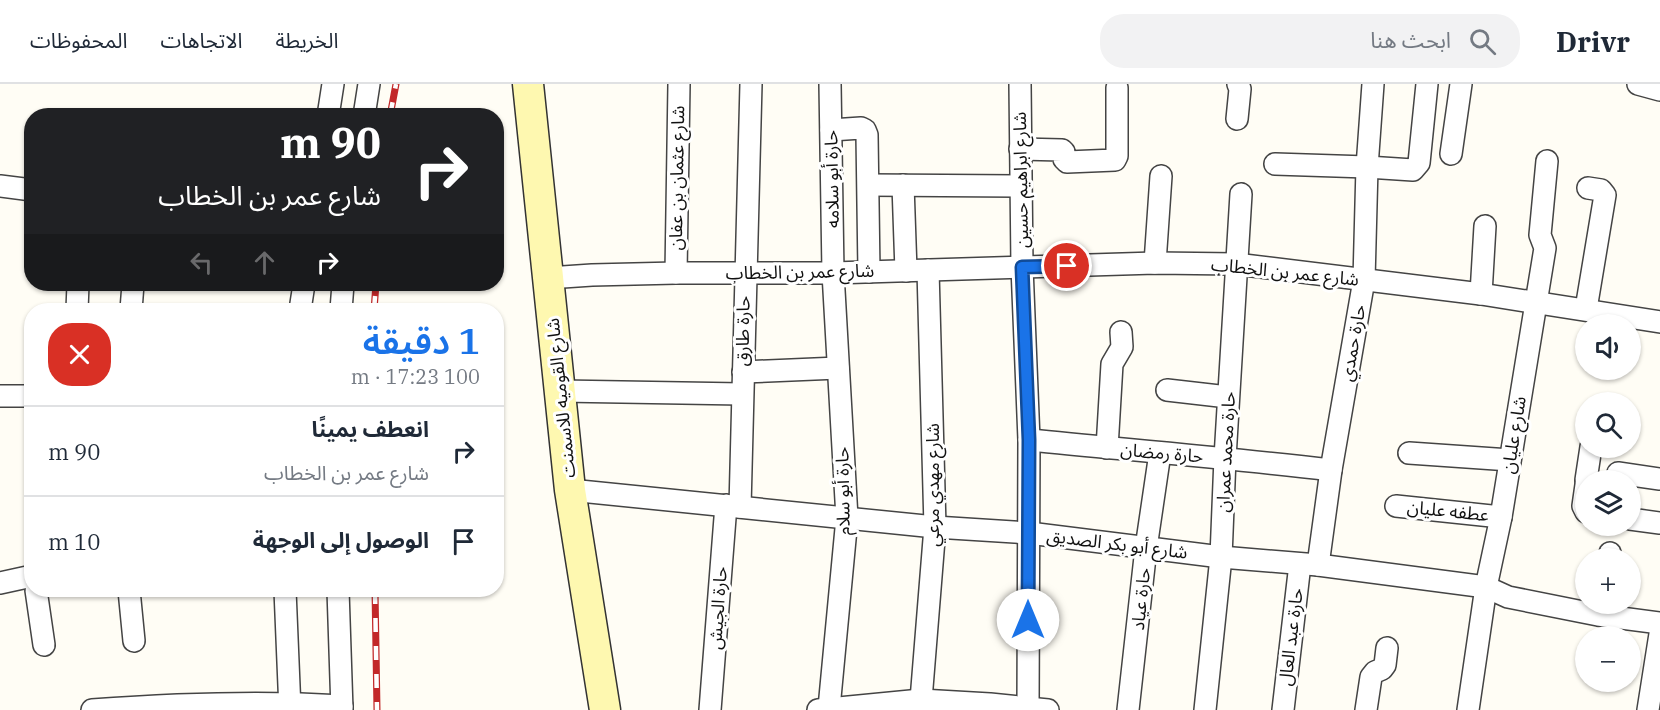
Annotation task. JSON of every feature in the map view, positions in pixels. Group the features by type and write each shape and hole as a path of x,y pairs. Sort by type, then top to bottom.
{"main road":[{"name":"شارع القوميه للاسمنت","path":"528,84 570,490 605,710"}],"street":[{"path":"329,108 333,84"},
{"path":"365,108 369,84"},
{"name":"شارع عثمان بن عفان","path":"675,273 679,84"},
{"name":"حارة طارق","path":"733,506 743,372 751,84"},
{"name":"حارة أبو سلامه","path":"830,84 833,273"},
{"name":"شارع ابراهيم حسين","path":"1020,84 1022,267 1029,440 1029,533 1038,709"},
{"path":"1237,119 1240,89 1238,84"},
{"name":"حارة حمدي","path":"1309,564 1331,470 1364,280 1367,167 1373,84"},
{"path":"1275,164 1367,167 1409,171 1418,166 1427,84"},
{"path":"1451,154 1461,84"},
{"path":"1638,84 1660,90"},
{"path":"1020,149 1062,150 1067,162 1115,160 1117,156 1117,88"},
{"path":"831,130 861,128 867,135 869,272"},
{"name":"شارع عليان","path":"1471,709 1486,587 1501,517 1545,248 1539,235 1547,161"},
{"path":"1155,263 1161,176"},
{"path":"869,185 1021,186"},
{"path":"903,185 906,270"},
{"path":"0,186 24,189"},
{"path":"1586,309 1605,195 1601,190 1588,188"},
{"name":"حارة محمد عمران","path":"1205,710 1221,557 1228,397 1241,194"},
{"path":"1481,294 1485,226"},
{"name":"شارع عمر بن الخطاب","path":"548,278 592,274 833,273 1155,263 1236,264 1481,294 1660,322"},
{"name":"شارع مهدي مرعي","path":"928,270 935,527 930,704"},
{"name":"حارة أبو سلام","path":"829,709 847,518 833,273"},
{"path":"1107,448 1112,364 1122,347 1121,332"},
{"path":"743,372 838,369"},
{"path":"1167,390 1228,397"},
{"path":"561,391 742,394"},
{"path":"0,396 24,396"},
{"name":"حارة رمضان","path":"1029,440 1331,470"},
{"name":"حارة عياد","path":"1128,710 1146,548 1160,453"},
{"path":"1409,453 1510,460"},
{"path":"1641,476 1660,478"},
{"name":"شارع أبو بكر الصديق","path":"570,490 935,527 1029,533 1221,557 1309,564 1486,587 1508,597 1575,606"},
{"name":"حارة الجيش","path":"710,710 733,506"},
{"name":"عطفه عليان","path":"1396,506 1501,517"},
{"path":"1641,520 1660,523"},
{"name":"حارة عبد العال","path":"1283,710 1309,564"},
{"path":"0,583 24,578"},
{"path":"37,597 44,645"},
{"path":"130,597 134,641"},
{"path":"285,597 290,706"},
{"path":"92,710 290,706 342,708 338,597"},
{"name":"شارع أبو بكر الصديق","path":"1621,614 1660,623"},
{"path":"1648,710 1660,634"},
{"path":"1366,710 1371,677 1385,665 1386,648"},
{"path":"829,709 930,704 1038,709"}],"railway":[{"path":"392,108 396,84"},
{"path":"375,291 375,303"},
{"path":"375,597 377,710"}],"route":[{"path":"1028,620 1029,440 1022,267 1067,266"}]}
